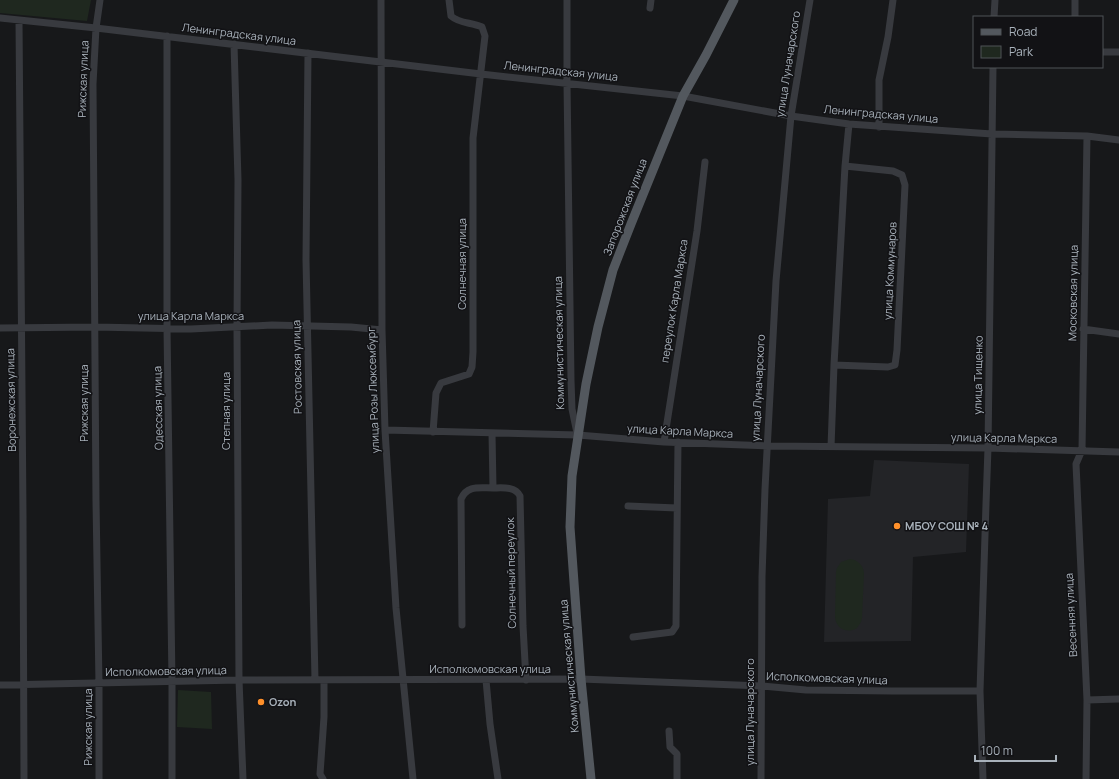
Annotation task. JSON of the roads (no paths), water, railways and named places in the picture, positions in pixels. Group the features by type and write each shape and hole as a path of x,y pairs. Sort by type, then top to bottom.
{"main road":[{"path":"729,4 734,0"},
{"name":"Запорожская улица","path":"578,435 586,384 598,327 613,270 683,96 706,55 729,4"},
{"name":"Коммунистическая улица","path":"578,435 572,476 570,527 581,679 591,779"}],"street":[{"path":"96,28 100,0"},
{"name":"улица Розы Люксембург","path":"381,0 382,330 385,430 396,608 413,779"},
{"name":"Солнечная улица","path":"433,432 436,393 441,383 469,374 472,367 473,138 485,36 482,27 474,23 457,22 450,16 449,0"},
{"name":"Коммунистическая улица","path":"567,0 571,380 572,409 578,435"},
{"name":"улица Луначарского","path":"761,779 762,577 776,281 791,116 810,0"},
{"path":"880,127 880,80 893,0"},
{"path":"994,0 994,16"},
{"path":"1075,0 1075,16"},
{"name":"Ленинградская улица","path":"0,18 683,96 791,116 849,124 992,134 1087,136 1119,140"},
{"name":"Воронежская улица","path":"18,20 24,779"},
{"name":"Рижская улица","path":"96,28 93,84 99,779"},
{"name":"Одесская улица","path":"167,36 167,328 172,779"},
{"name":"Степная улица","path":"234,44 238,180 237,328 239,680 243,779"},
{"path":"1103,52 1119,52"},
{"name":"Ростовская улица","path":"308,53 306,205 307,327 314,680"},
{"name":"улица Тищенко","path":"983,779 980,691 988,448 993,68"},
{"path":"831,447 845,166 849,124"},
{"name":"Московская улица","path":"1082,450 1087,136"},
{"name":"переулок Карла Маркса","path":"664,442 697,231 705,162"},
{"name":"улица Коммунаров","path":"834,365 888,367 895,365 897,350 905,185 902,175 893,171 845,166"},
{"name":"улица Карла Маркса","path":"0,328 95,326 191,330 272,325 351,327 382,330"},
{"path":"1084,330 1119,334"},
{"name":"улица Карла Маркса","path":"385,430 578,435 664,442 768,446 988,448 1119,452"},
{"path":"462,625 461,499 464,492 470,489 493,488 492,433"},
{"path":"633,637 672,632 676,626 678,442"},
{"name":"Весенняя улица","path":"1082,450 1076,464 1087,700 1086,779"},
{"name":"Солнечный переулок","path":"493,488 512,489 518,491 520,496 526,680"},
{"path":"628,506 677,508"},
{"name":"Исполкомовская улица","path":"0,685 239,680 581,679 762,686 806,690 892,692 980,691"},
{"path":"323,779 320,774 324,716 324,680"},
{"path":"486,680 490,724 498,779"},
{"path":"1087,700 1119,699"},
{"path":"669,731 670,746 677,754 677,779"}],"place":[{"name":"МБОУ СОШ № 4","path":"897,526"},
{"name":"Ozon","path":"261,702"}]}
